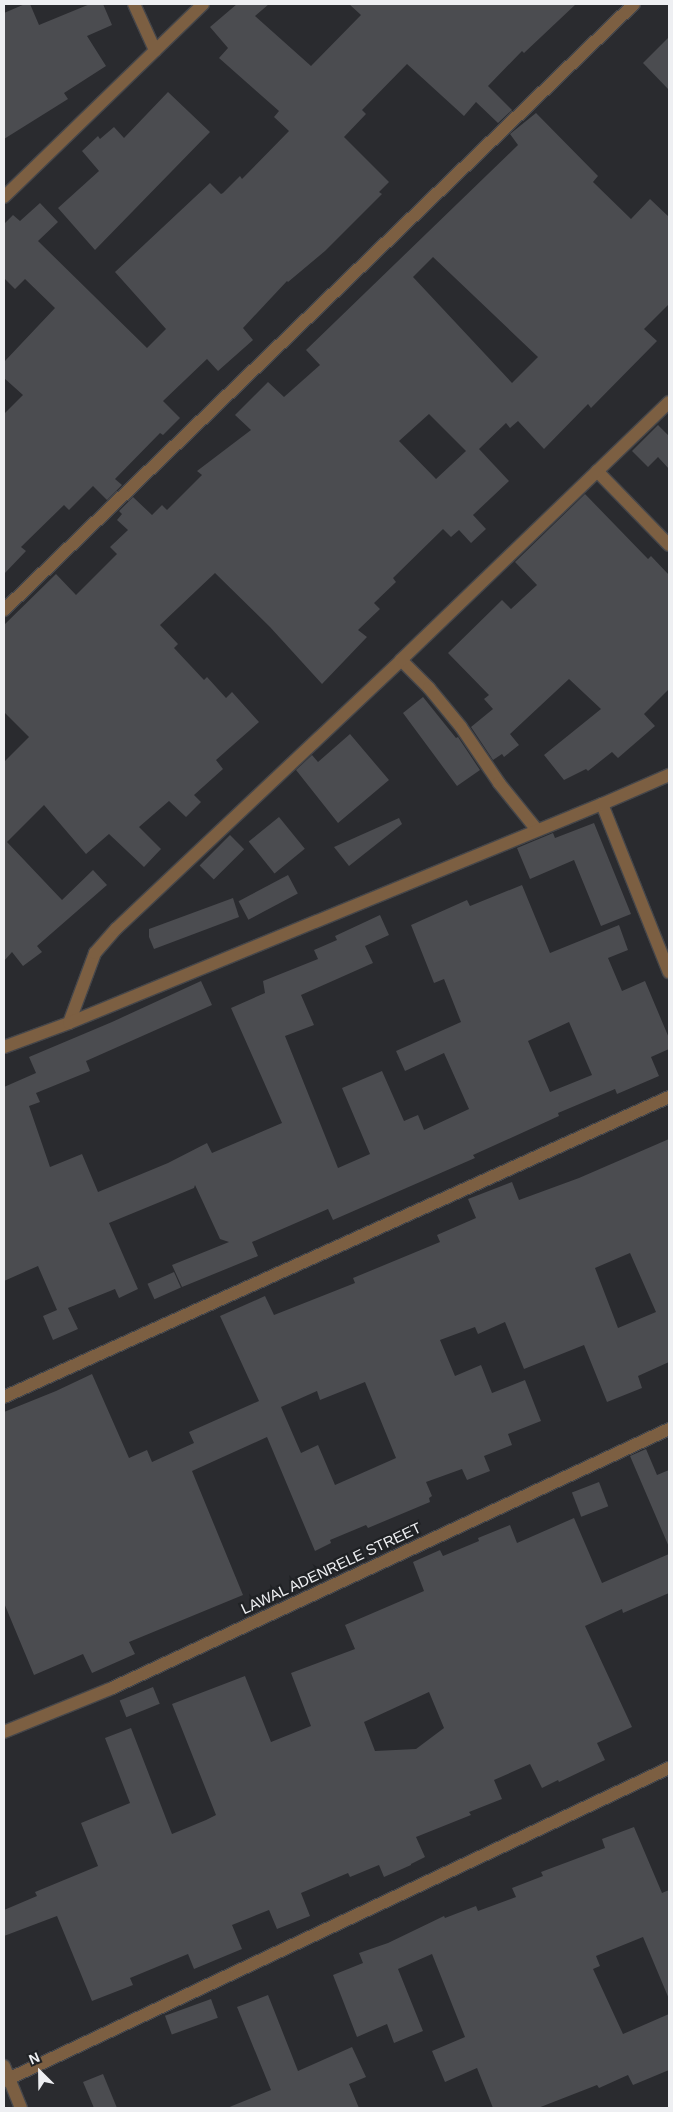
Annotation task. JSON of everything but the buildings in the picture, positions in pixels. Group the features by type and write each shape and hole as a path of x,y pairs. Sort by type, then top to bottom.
{"street":[{"path":"134,4 155,50"},
{"path":"4,197 203,4"},
{"path":"4,610 634,4"},
{"path":"70,1023 95,953 116,929 401,660 669,402"},
{"path":"597,471 669,545"},
{"path":"401,660 429,688 461,727 499,784 537,830"},
{"path":"6,1043 70,1023 669,775"},
{"path":"602,804 669,972"},
{"path":"4,1398 669,1097"},
{"name":"LAWAL ADENRELE STREET","path":"4,1732 110,1689 669,1429"},
{"path":"6,2080 669,1768"},
{"path":"4,2066 6,2080 21,2108"}]}
